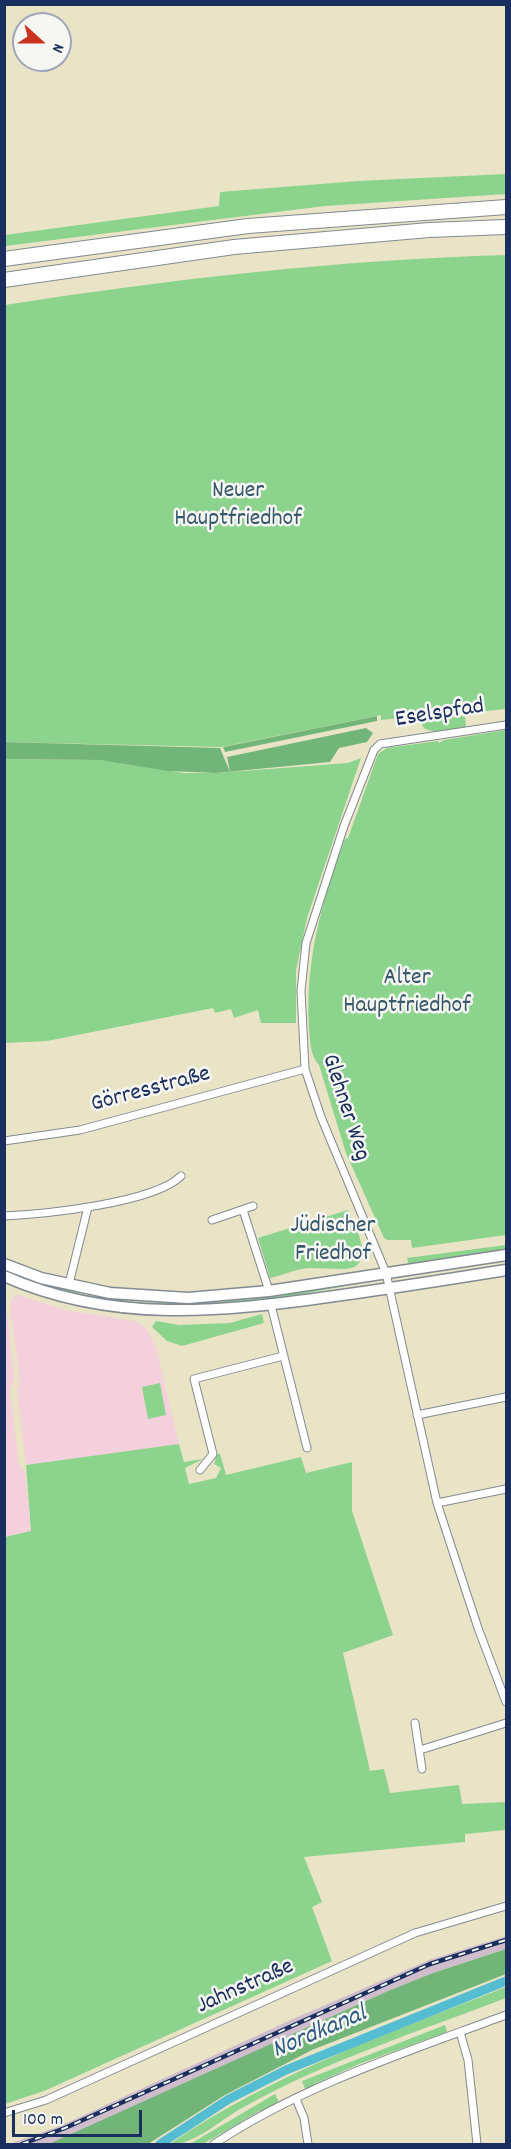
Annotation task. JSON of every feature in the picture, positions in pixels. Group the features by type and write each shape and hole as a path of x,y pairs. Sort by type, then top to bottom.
{"highway":[{"path":"4,259 248,226 507,207"},
{"path":"4,280 234,247 429,230 507,227"}],"main road":[{"path":"4,1264 40,1278 110,1293 188,1298 269,1291 507,1255"},
{"path":"4,1276 39,1290 109,1307 186,1312 271,1305 507,1270"}],"street":[{"name":"Eselspfad","path":"380,744 507,725"},
{"name":"Glehner Weg","path":"380,744 368,760 306,943 301,991 305,1069 321,1117 386,1273 437,1503 478,1628 506,1700"},
{"name":"Görresstraße","path":"4,1141 80,1130 305,1069"},
{"path":"4,1216 88,1207 166,1187 182,1176"},
{"path":"212,1220 253,1206"},
{"path":"69,1284 88,1207"},
{"path":"243,1210 269,1291"},
{"path":"271,1305 307,1448"},
{"path":"200,1470 213,1454 194,1379 283,1356"},
{"path":"417,1416 507,1397"},
{"path":"437,1503 507,1489"},
{"path":"415,1723 422,1769"},
{"path":"420,1750 507,1723"},
{"name":"Jahnstraße","path":"4,2113 46,2100 416,1933 507,1906"},
{"path":"214,2145 296,2098 361,2070 507,2015"},
{"path":"460,2032 468,2060 477,2145"},
{"path":"296,2098 304,2118 308,2145"}],"shaded area":[{"path":"15,1294 65,1310 135,1321 146,1328 156,1347 179,1444 26,1465 17,1390 20,1380 10,1306"},
{"path":"7,1313 14,1378 10,1392 19,1464 25,1471 31,1531 5,1537 4,1314"},
{"path":"506,1936 506,1949 433,1973 388,1991 64,2138 49,2144 9,2144 60,2126 293,2019 429,1960"}],"green space":[{"path":"506,174 506,194 325,206 5,246 5,235 219,206 220,192 358,181"},
{"name":"Neuer Hauptfriedhof","path":"506,255 506,709 476,712 475,702 464,703 465,712 381,720 381,715 221,747 5,742 5,305 255,272 380,261"},
{"path":"377,716 377,721 225,752 223,747"},
{"path":"465,716 466,727 436,732 425,729 422,725 426,719"},
{"path":"366,728 373,733 367,742 339,748 330,762 230,772 227,757"},
{"name":"Alter Hauptfriedhof","path":"506,730 506,1235 412,1248 411,1240 384,1238 346,1153 319,1065 311,1048 308,1002 317,931 329,885 378,754 387,748 438,741 439,743 444,740"},
{"path":"5,742 220,748 230,772 168,771 99,760 5,759"},
{"path":"361,758 307,918 296,970 296,1023 261,1023 258,1010 234,1018 231,1009 215,1013 213,1008 47,1041 5,1043 5,759 99,760 184,773 216,773 348,763"},
{"name":"Jüdischer Friedhof","path":"348,1210 362,1246 360,1262 354,1267 343,1269 305,1269 270,1278 258,1238"},
{"path":"506,1245 506,1250 409,1265 407,1258"},
{"path":"4,1268 84,1295 144,1303 220,1302 358,1284 268,1300 168,1306 100,1300 68,1293 36,1284 5,1271"},
{"path":"262,1314 264,1323 182,1346 167,1341 152,1327 156,1321 179,1325 230,1323"},
{"path":"160,1383 166,1415 148,1419 142,1387"},
{"path":"179,1444 184,1462 203,1459 185,1468 189,1484 216,1478 221,1468 214,1464 217,1454 220,1454 226,1475 301,1457 306,1473 352,1462 352,1511 393,1635 343,1653 370,1771 384,1769 390,1793 459,1785 462,1804 506,1802 506,1830 465,1834 465,1842 304,1857 322,1902 312,1907 332,1961 44,2091 5,2104 5,1537 31,1531 26,1465"},
{"path":"506,1949 506,1974 312,2050 225,2095 148,2144 49,2144 388,1991 433,1973"},
{"path":"506,1987 506,1998 372,2048 306,2076 242,2108 198,2136 170,2144 209,2119 291,2075 376,2038"},
{"path":"445,2025 447,2032 359,2064 314,2084 315,2087 306,2091 302,2081"},
{"path":"275,2094 279,2102 264,2112 259,2111 203,2144 190,2144"}],"waterway":[{"name":"Nordkanal","path":"160,2144 229,2099 286,2070 506,1981"}],"railway":[{"path":"22,2144 65,2128 430,1964 506,1940"}]}
